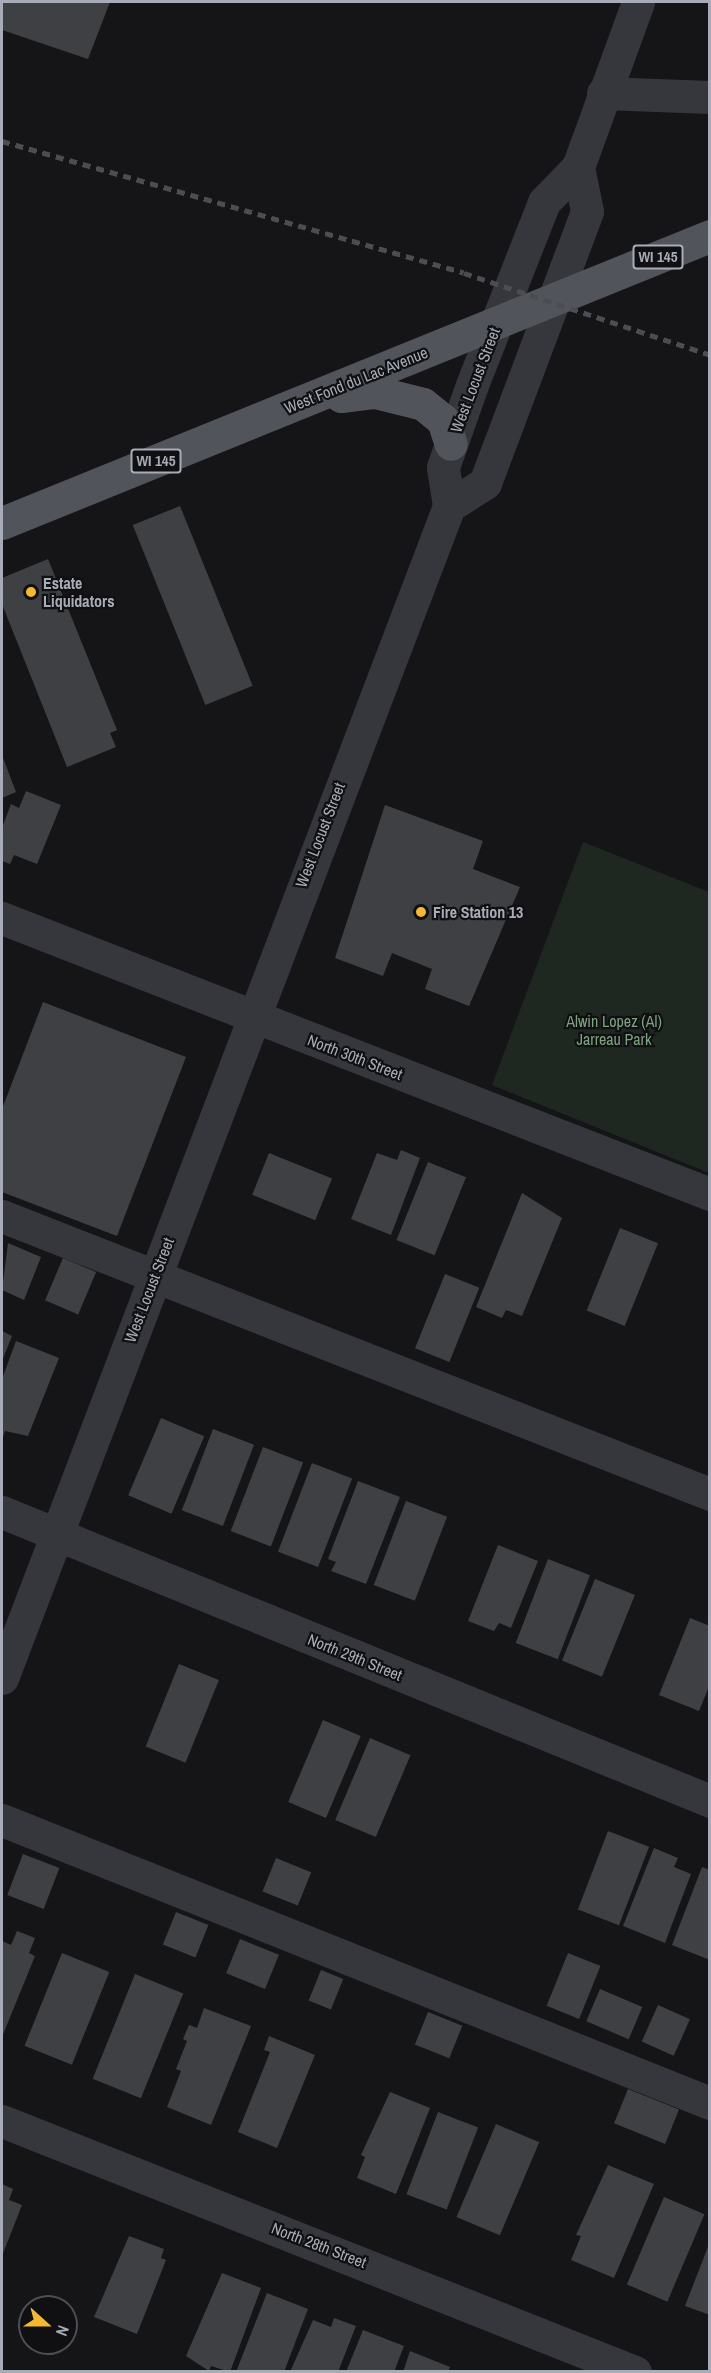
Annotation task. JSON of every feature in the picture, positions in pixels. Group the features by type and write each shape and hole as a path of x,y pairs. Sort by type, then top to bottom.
{"main road":[{"name":"West Fond du Lac Avenue","path":"2,523 497,322 553,302 710,236"},
{"path":"310,399 375,392 403,396 443,420 450,444"}],"street":[{"name":"West Locust Street","path":"2,1678 251,1018 450,506 443,467 450,444 544,202 578,167 638,2"},
{"path":"603,93 710,97"},
{"path":"450,506 485,483 587,211 578,167"},
{"name":"North 30th Street","path":"2,918 251,1018 710,1194"},
{"path":"2,1216 155,1273 710,1494"},
{"name":"North 29th Street","path":"2,1512 710,1801"},
{"path":"2,1820 710,2103"},
{"name":"North 28th Street","path":"2,2121 635,2372"}],"green space":[{"name":"Alwin Lopez (Al) Jarreau Park","path":"583,842 709,892 709,1173 492,1085"}],"building":[{"path":"2,2 110,2 88,59 2,30"},
{"path":"180,506 253,686 205,705 133,525"},
{"path":"48,559 117,730 110,733 116,747 67,767 2,604 2,578"},
{"path":"2,755 16,792 2,798"},
{"path":"26,791 61,805 37,864 14,855 10,864 2,861 2,828 11,804 19,808"},
{"path":"385,805 483,841 473,869 520,887 469,1006 425,989 432,969 392,953 383,976 335,958"},
{"path":"43,1002 186,1057 117,1236 2,1192 2,1109"},
{"path":"401,1150 420,1158 391,1235 351,1219 377,1153 397,1160"},
{"path":"269,1153 332,1178 315,1220 252,1195"},
{"path":"428,1162 466,1177 435,1255 397,1240"},
{"path":"522,1193 562,1218 522,1316 506,1310 502,1318 476,1307"},
{"path":"620,1228 658,1243 625,1326 587,1311"},
{"path":"8,1243 41,1257 24,1300 2,1290"},
{"path":"63,1258 96,1272 78,1314 45,1300"},
{"path":"445,1274 479,1288 449,1362 415,1348"},
{"path":"2,1331 12,1336 2,1361"},
{"path":"16,1341 59,1358 28,1436 5,1431 2,1440 2,1379"},
{"path":"161,1418 204,1436 171,1514 128,1495"},
{"path":"213,1429 254,1445 223,1526 182,1510"},
{"path":"263,1447 303,1462 271,1546 231,1531"},
{"path":"312,1463 352,1478 318,1567 278,1552"},
{"path":"358,1481 400,1497 366,1584 331,1571 336,1562 328,1559"},
{"path":"406,1501 447,1517 415,1601 374,1585"},
{"path":"498,1545 538,1561 511,1628 499,1623 494,1631 468,1621"},
{"path":"548,1559 590,1575 558,1659 516,1643"},
{"path":"595,1579 635,1595 602,1677 562,1661"},
{"path":"690,1618 710,1626 710,1684 699,1711 659,1695"},
{"path":"179,1664 219,1680 186,1763 146,1747"},
{"path":"323,1720 361,1736 326,1818 288,1802"},
{"path":"370,1738 411,1755 376,1837 335,1820"},
{"path":"608,1831 649,1847 619,1925 578,1909"},
{"path":"654,1848 678,1858 674,1867 691,1874 665,1943 623,1926"},
{"path":"23,1854 59,1868 44,1909 7,1895"},
{"path":"276,1858 311,1872 298,1906 263,1891"},
{"path":"702,1867 710,1870 710,1960 672,1945"},
{"path":"176,1912 208,1925 195,1958 163,1944"},
{"path":"17,1931 35,1938 29,1953 35,1956 2,2037 2,1941 11,1945"},
{"path":"240,1939 279,1955 265,1989 226,1973"},
{"path":"62,1953 109,1972 72,2065 25,2046"},
{"path":"568,1953 600,1966 579,2019 547,2006"},
{"path":"321,1970 343,1979 331,2010 309,2001"},
{"path":"135,1974 183,1993 141,2098 93,2079"},
{"path":"600,1989 642,2007 629,2039 586,2021"},
{"path":"658,2005 690,2019 674,2056 642,2042"},
{"path":"204,2008 251,2026 211,2125 167,2107 181,2071 176,2069 187,2041 183,2039 189,2025 197,2028"},
{"path":"428,2012 462,2026 449,2058 415,2044"},
{"path":"269,2036 315,2055 277,2148 238,2132 270,2052 264,2050"},
{"path":"628,2089 679,2110 665,2144 614,2123"},
{"path":"390,2092 430,2108 396,2194 357,2178 365,2157 361,2155"},
{"path":"438,2112 478,2127 447,2210 406,2194"},
{"path":"496,2124 539,2142 500,2235 457,2217"},
{"path":"608,2165 654,2184 614,2278 571,2260 581,2236 576,2235"},
{"path":"2,2184 13,2189 9,2200 22,2205 2,2256"},
{"path":"664,2197 705,2214 667,2302 627,2284"},
{"path":"129,2236 164,2249 161,2258 166,2260 137,2334 94,2317"},
{"path":"710,2244 710,2315 685,2306"},
{"path":"222,2273 261,2288 230,2372 211,2366 209,2371 186,2356"},
{"path":"267,2293 308,2309 284,2372 236,2372"},
{"path":"334,2318 356,2326 338,2372 290,2372 313,2320 331,2327"},
{"path":"363,2330 404,2346 394,2372 346,2372"},
{"path":"410,2351 450,2367 448,2372 403,2372"}],"railway":[{"path":"2,141 464,273 710,355"}],"place":[{"name":"Estate Liquidators","path":"31,592"},
{"name":"Fire Station 13","path":"421,912"}]}
